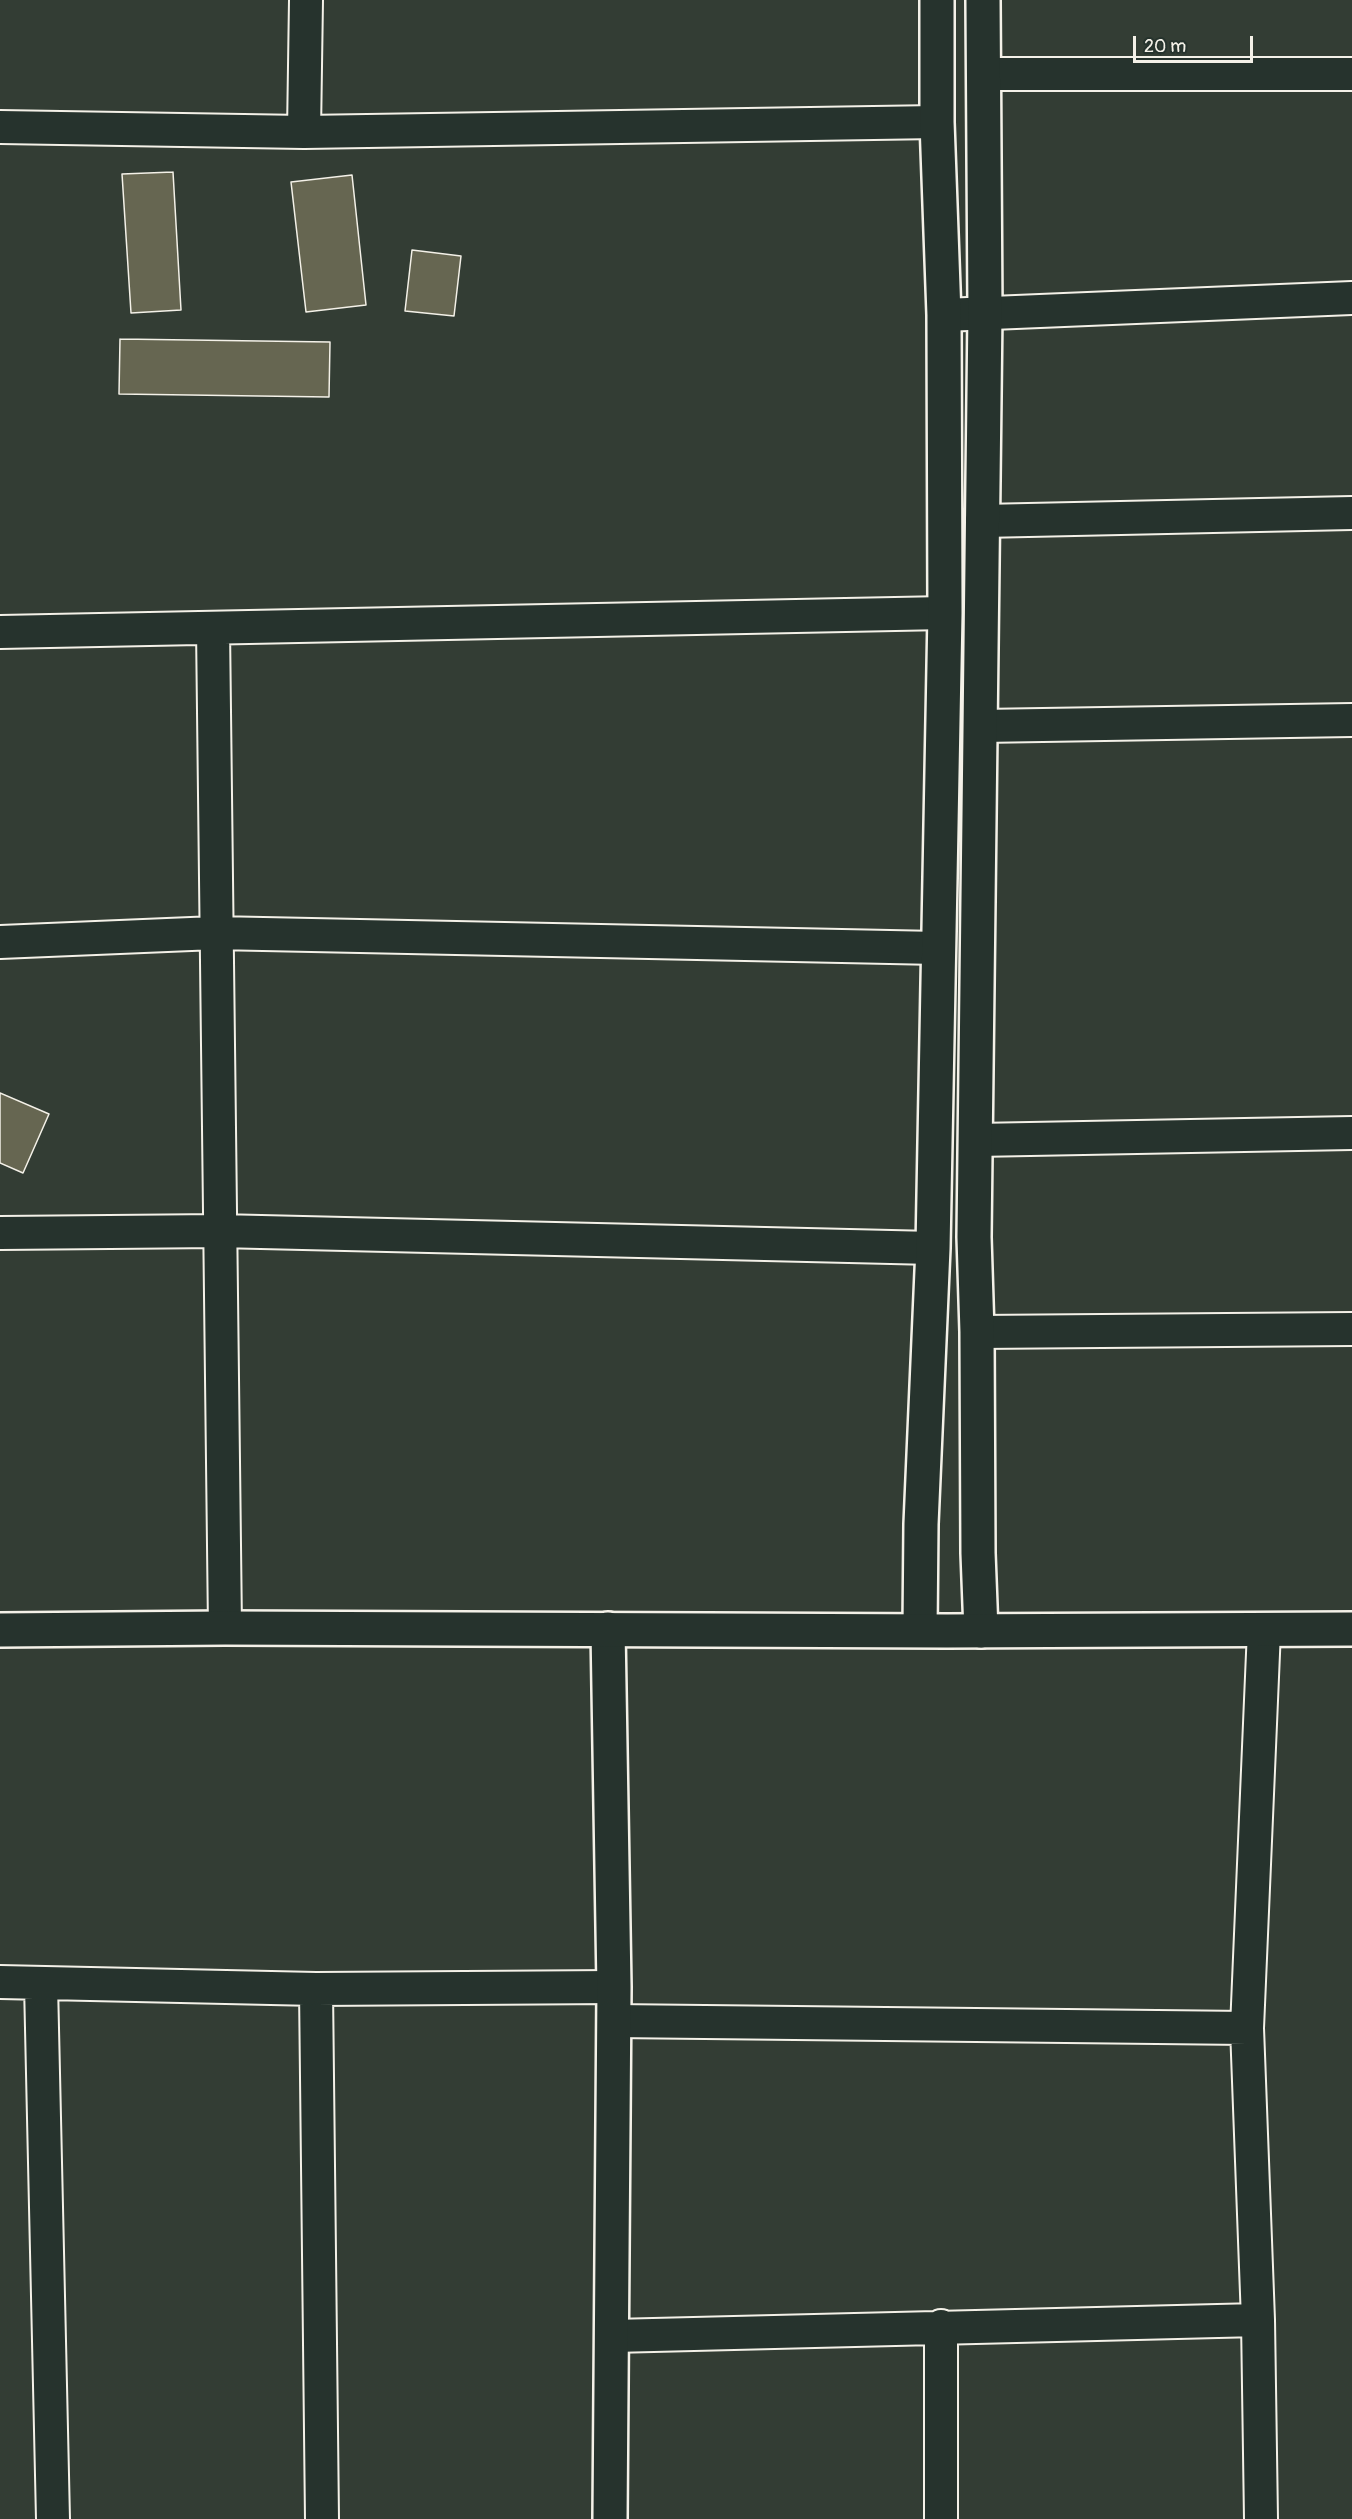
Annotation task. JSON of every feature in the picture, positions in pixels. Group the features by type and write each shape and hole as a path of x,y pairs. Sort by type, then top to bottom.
{"street":[{"path":"304,132 306,0"},
{"path":"920,1630 921,1524 933,1248 945,613 944,315 937,122 937,0"},
{"path":"981,1631 978,1542 978,1332 974,1237 986,312 983,0"},
{"path":"983,74 1352,74"},
{"path":"0,126 304,132 937,122"},
{"path":"944,315 1352,298"},
{"path":"982,521 1352,513"},
{"path":"0,632 945,613"},
{"path":"213,628 225,1628"},
{"path":"981,726 1352,720"},
{"path":"0,942 215,933 938,948"},
{"path":"976,1140 1352,1133"},
{"path":"0,1233 219,1231 933,1248"},
{"path":"978,1332 1352,1329"},
{"path":"0,1630 225,1628 981,1631 1352,1629"},
{"path":"608,1629 614,1987 610,2519"},
{"path":"1260,2519 1257,2320 1247,2028 1264,1630"},
{"path":"0,1982 316,1989 614,1987"},
{"path":"41,1984 53,2519"},
{"path":"316,1989 322,2519"},
{"path":"614,2021 1247,2028"},
{"path":"613,2336 941,2326 1257,2320"},
{"path":"941,2326 941,2519"}],"building":[{"path":"173,172 181,310 131,313 122,174"},
{"path":"352,175 366,305 306,312 291,182"},
{"path":"412,250 461,256 454,316 405,311"},
{"path":"120,339 330,342 329,397 119,394"},
{"path":"0,1093 49,1114 23,1173 0,1163"}]}
